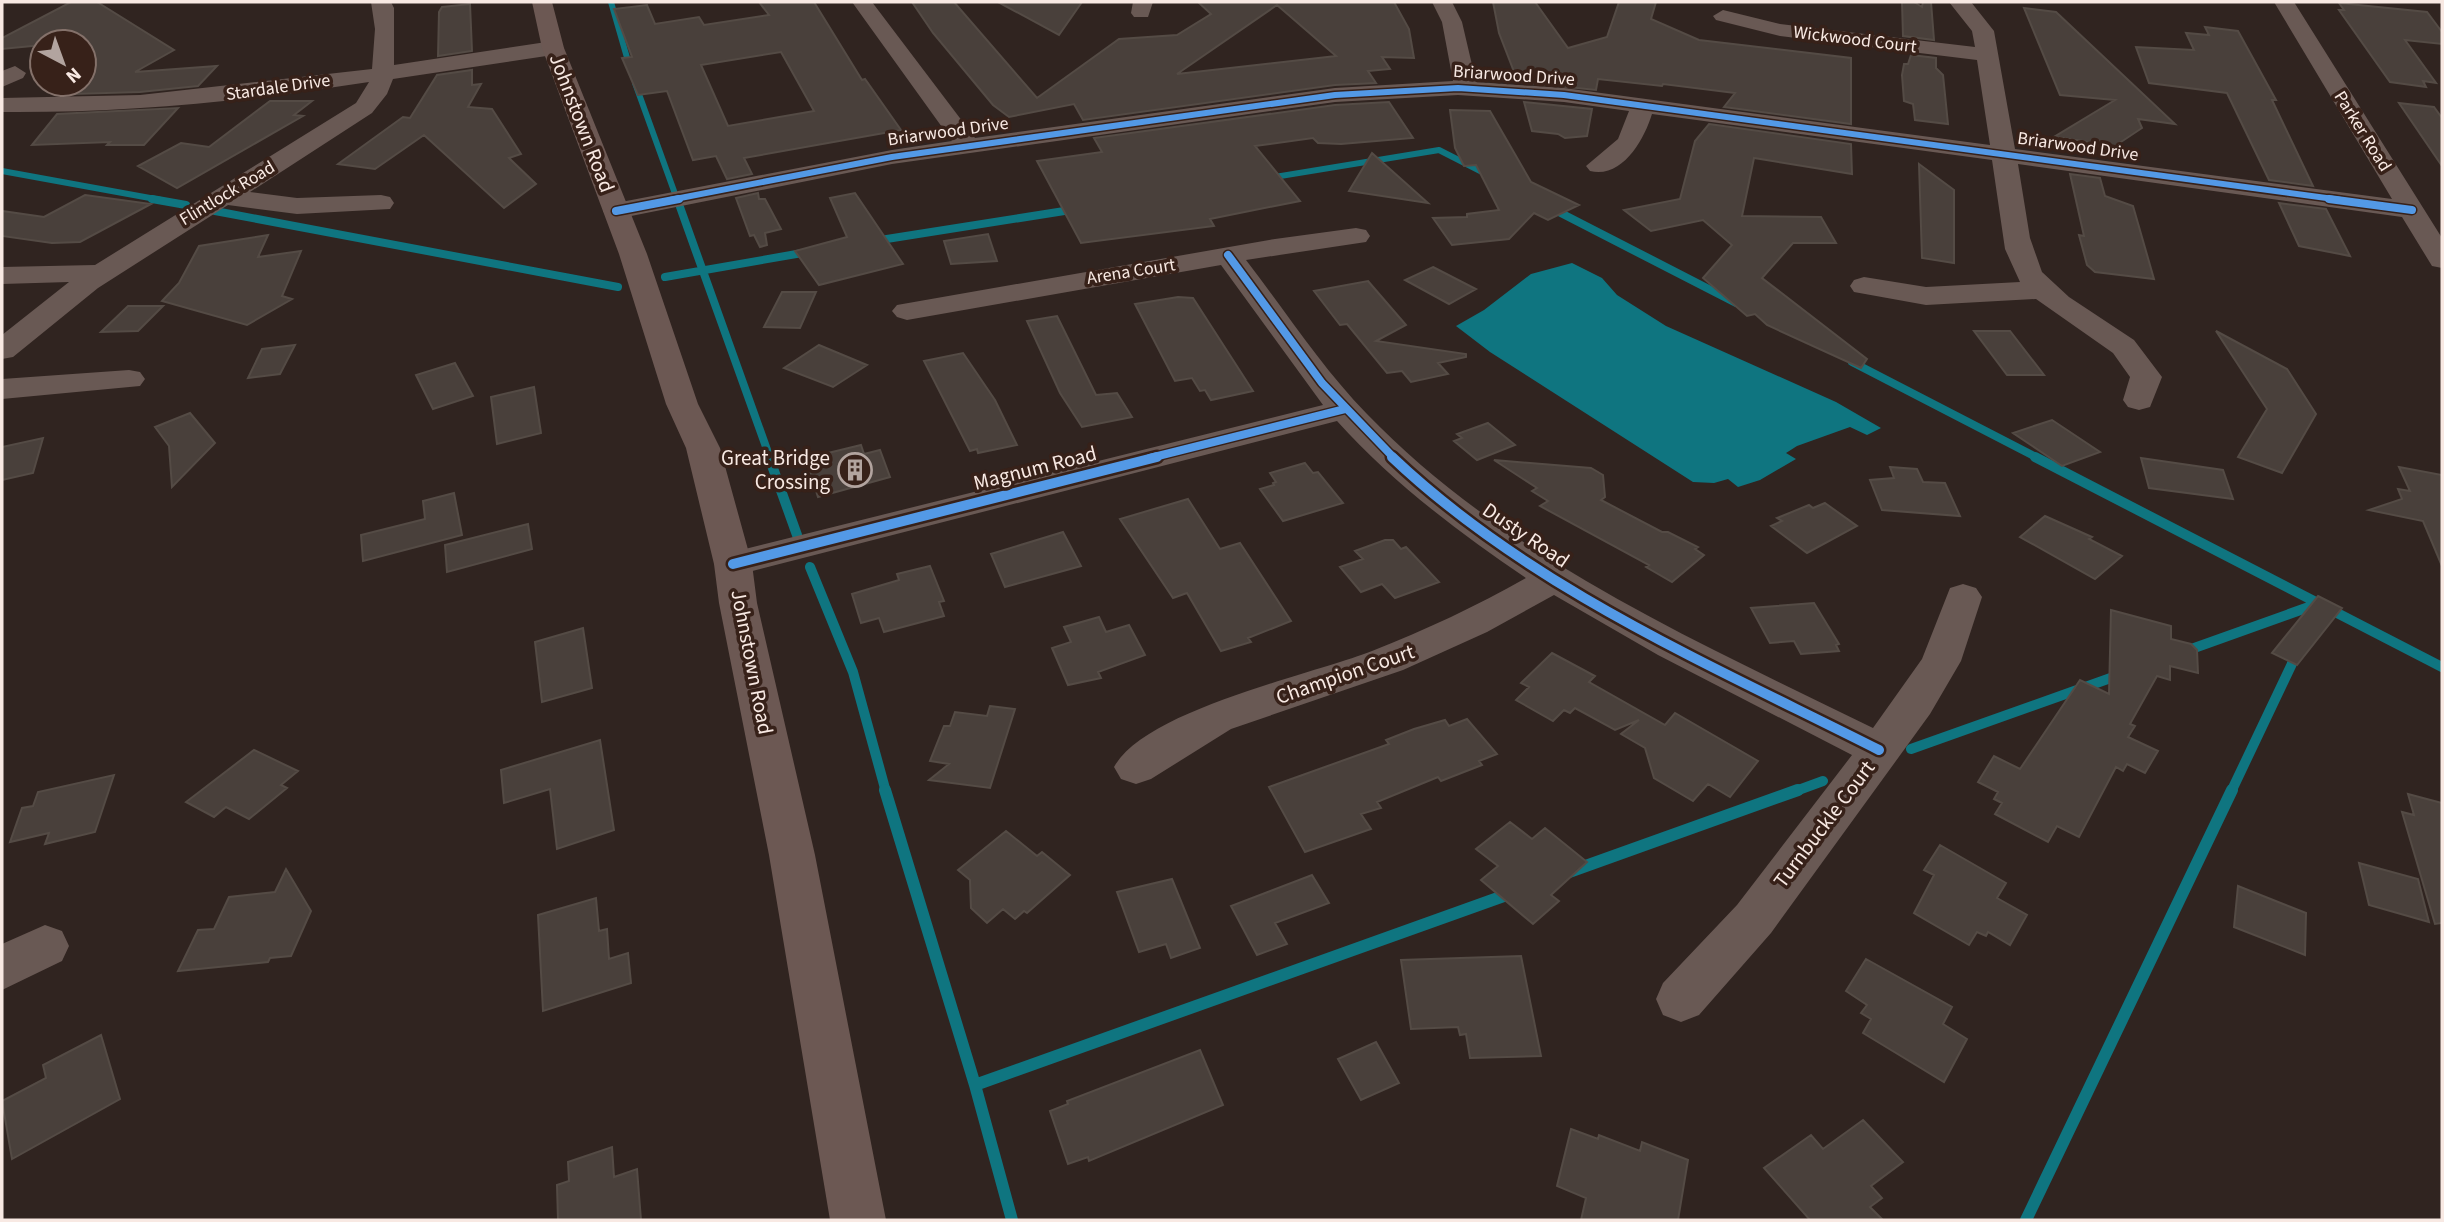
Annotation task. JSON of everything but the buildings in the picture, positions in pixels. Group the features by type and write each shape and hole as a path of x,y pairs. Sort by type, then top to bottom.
{"main road":[{"name":"Johnstown Road","path":"542,2 553,48 616,211 682,404 703,448 733,564 738,603 792,855 858,1220"}],"street":[{"name":"Flintlock Road","path":"2,350 98,273 365,108 375,96 382,73 386,16 381,2"},
{"path":"862,2 956,127 967,146"},
{"path":"1442,2 1452,22 1466,88"},
{"path":"1959,2 1978,21 1988,55 2023,263 2029,275 2043,290 2108,333 2134,356 2146,377 2139,400"},
{"name":"Parker Road","path":"2284,2 2442,260"},
{"name":"Wickwood Court","path":"1723,16 1780,30 1988,55"},
{"name":"Stardale Drive","path":"2,105 164,101 553,48"},
{"name":"Briarwood Drive","path":"616,211 845,165 967,146 1335,95 1466,88 1564,94 2412,210"},
{"path":"1599,166 1620,154 1630,143 1643,105"},
{"path":"221,196 297,206 381,204"},
{"name":"Arena Court","path":"907,311 1228,255 1356,236"},
{"name":"Dusty Road","path":"1228,255 1345,409 1397,462 1443,501 1553,578 1659,637 1879,750"},
{"path":"2,275 98,273"},
{"path":"1864,286 1926,296 2043,290"},
{"path":"2,389 129,379"},
{"name":"Magnum Road","path":"733,564 1345,409"},
{"name":"Champion Court","path":"1136,767 1180,736 1228,713 1328,683 1422,648 1503,609 1553,578"},
{"name":"Turnbuckle Court","path":"1681,999 1708,973 1754,919 1879,750 1941,661 1963,597"},
{"path":"2,968 45,946"}],"water":[{"path":"1572,263 1602,278 1617,295 1666,326 1836,402 1881,428 1867,435 1850,427 1797,446 1786,453 1796,459 1760,480 1738,487 1728,479 1714,483 1693,482 1490,352 1456,326 1484,310 1531,274"}],"waterway":[{"path":"611,2 630,68"},
{"path":"635,83 674,191"},
{"path":"1268,178 1439,150 1490,176"},
{"path":"2,171 161,200"},
{"path":"152,199 186,205"},
{"path":"680,207 703,270"},
{"path":"874,241 1077,209"},
{"path":"1553,209 1736,303"},
{"path":"215,211 618,287"},
{"path":"703,270 808,252"},
{"path":"665,277 703,270"},
{"path":"703,270 770,458"},
{"path":"1852,362 2038,458"},
{"path":"769,457 797,535"},
{"path":"2035,457 2319,603"},
{"path":"810,567 853,672 886,792"},
{"path":"2183,652 2319,603"},
{"path":"2319,603 2442,667"},
{"path":"2231,792 2298,651"},
{"path":"1911,749 2119,675"},
{"path":"1793,792 1823,781"},
{"path":"885,790 975,1085"},
{"path":"1569,872 1798,790"},
{"path":"2026,1220 2232,790"},
{"path":"975,1085 1512,893"},
{"path":"975,1085 1012,1220"}],"cycle path":[{"path":"616,211 892,157 1335,95 1458,88 1564,95 2412,210"},
{"path":"1228,255 1339,404 1413,476 1473,524 1537,568 1604,608 1879,750"},
{"path":"733,564 1345,409"}],"place":[{"name":"Great Bridge Crossing","path":"855,470"}]}
